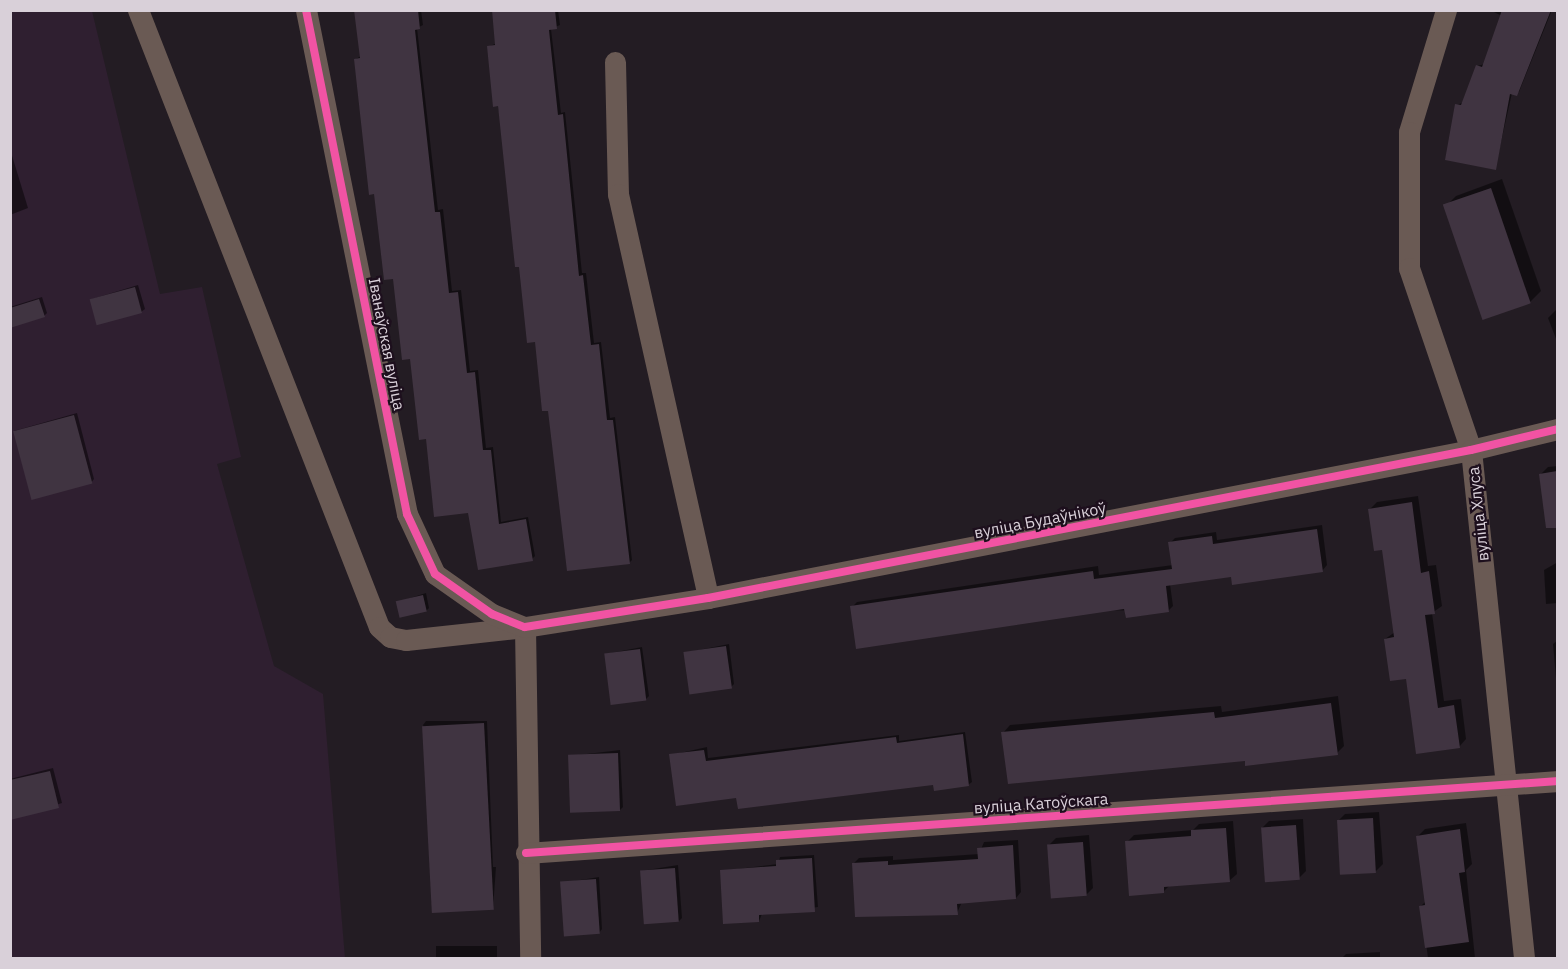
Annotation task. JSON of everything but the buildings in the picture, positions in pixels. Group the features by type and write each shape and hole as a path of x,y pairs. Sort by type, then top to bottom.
{"street":[{"path":"138,10 379,627 390,637 406,640 525,627 526,852 530,958"},
{"name":"Іванаўская вуліца","path":"306,10 407,514 435,574 492,614 525,627"},
{"name":"вуліца Хлуса","path":"1446,10 1409,132 1409,268 1471,450 1524,958"},
{"path":"615,62 618,194 708,597"},
{"name":"вуліца Будаўнікоў","path":"525,627 708,597 1471,450 1557,429"},
{"name":"вуліца Катоўскага","path":"526,852 1557,781"}],"shaded area":[{"path":"10,11 92,11 160,294 202,287 241,457 217,464 274,666 323,694 345,958 11,958"}],"cycle path":[{"path":"306,10 407,514 435,574 492,614 525,627 708,598 1471,450 1558,429"},
{"path":"526,853 1558,781"}]}
